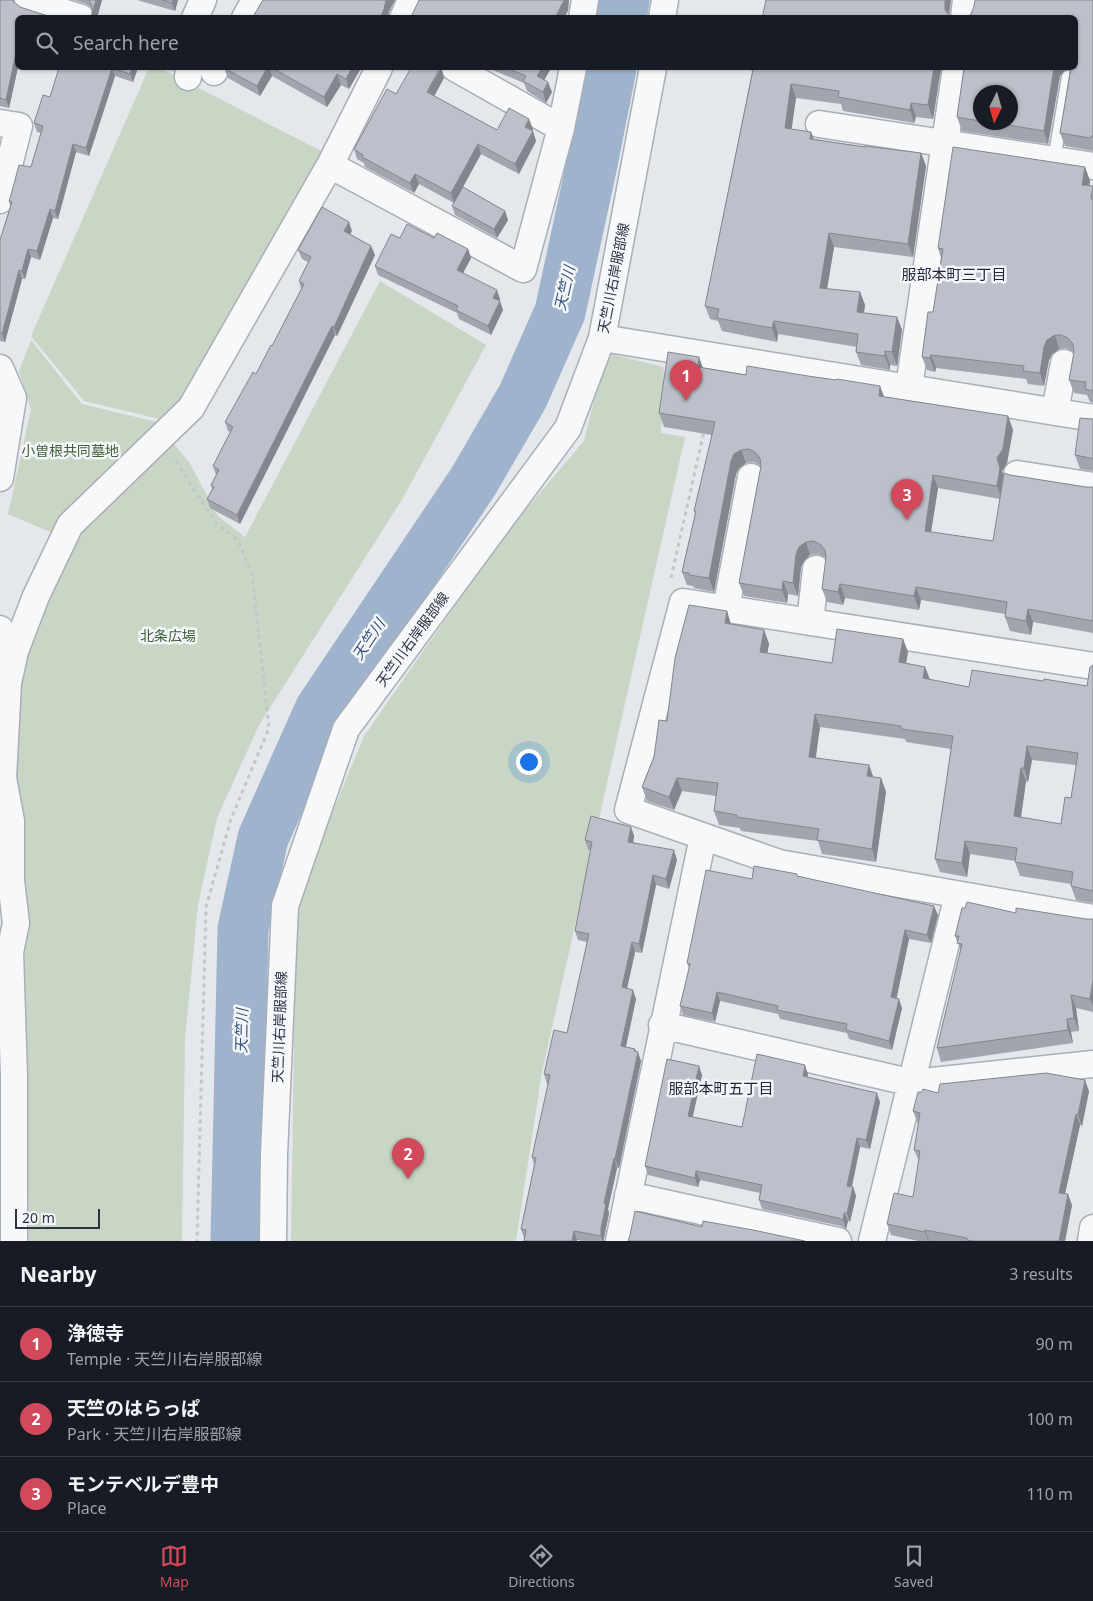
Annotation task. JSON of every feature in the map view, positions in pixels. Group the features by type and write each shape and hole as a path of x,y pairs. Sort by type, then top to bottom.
{"street":[{"path":"196,15 203,0"},
{"path":"247,15 255,0"},
{"path":"404,15 411,0"},
{"path":"582,15 585,0"},
{"path":"662,15 665,0"},
{"path":"964,15 966,0"},
{"path":"28,1 72,15"},
{"path":"14,1241 14,1076 5,945 16,923 11,881 11,820 2,780 8,683 15,651 36,596 70,525 191,408 330,165 378,70"},
{"path":"459,70 561,128"},
{"path":"330,165 523,269 561,128 573,70"},
{"name":"天竺川右岸服部線","path":"273,1241 274,1155 284,906 346,729 568,428 602,338 653,70"},
{"path":"909,387 956,70"},
{"path":"0,124 19,126 0,200"},
{"path":"819,124 1093,166"},
{"path":"602,338 1093,418"},
{"path":"1055,412 1064,363"},
{"path":"0,368 14,398 0,478"},
{"path":"1017,474 1093,486"},
{"path":"726,609 750,477"},
{"path":"810,622 816,569"},
{"path":"1093,666 682,602 628,810 779,863 1093,918"},
{"path":"0,630 8,683"},
{"path":"619,1241 662,1025 703,836"},
{"path":"872,1241 958,895"},
{"path":"662,1025 912,1083 1093,1064"},
{"path":"628,1195 838,1241"},
{"path":"1091,1241 1093,1228"}],"lane":[{"path":"1054,160 1068,77"}],"path":[{"path":"682,602 669,591 706,425"},
{"path":"159,439 181,467 216,522 238,540 252,574 269,728 231,819 206,907 197,1241"}],"green space":[{"path":"148,70 164,70 323,152 203,373 168,421 84,401 31,336"},
{"name":"北条広場","path":"380,281 486,345 403,498 259,725 217,818 198,905 185,1039 182,1241 29,1241 23,825 12,768 22,653 79,532 169,438 189,462 218,516 245,537"},
{"name":"小曽根共同墓地","path":"31,340 82,404 165,424 52,533 8,514 31,409 19,371"},
{"path":"606,353 664,367 661,433 685,437 542,1072 516,1241 291,1241 296,901 364,736 504,535 584,441"}],"building":[{"path":"0,0 12,0 20,7 45,15 15,15 15,58 6,100 0,98"},
{"path":"89,0 96,0 92,15 92,15 92,14 92,6"},
{"path":"162,0 173,0 172,3"},
{"path":"263,0 386,0 381,15 254,15"},
{"path":"419,0 564,0 556,15 412,15"},
{"path":"766,0 945,0 945,10 949,15 763,15"},
{"path":"975,0 1093,0 1093,136 1090,138 1060,133 1071,70 1078,70 1078,15 970,15"},
{"path":"58,70 111,70 86,148 73,144 55,211 50,209 37,251 28,249 22,271 19,270 2,334 0,333 0,240 12,202 9,201 19,165 31,167 43,126 34,123 43,95 50,97"},
{"path":"118,70 131,70 130,74"},
{"path":"228,70 266,70 257,86"},
{"path":"276,70 351,70 346,79 337,74 324,97"},
{"path":"410,70 439,70 427,92 497,130 509,108 529,119 525,127 533,131 515,164 478,144 451,193 415,174 410,183 362,157 363,155 354,149 387,89 396,94"},
{"path":"512,70 541,70 537,76 548,82 543,92 523,81 526,76"},
{"path":"753,70 934,70 928,105 911,103 910,110 838,97 839,91 791,84 785,128 811,132 810,139 921,153 908,244 829,233 820,288 860,292 857,312 897,317 892,352 885,351 885,356 856,352 858,334 774,321 772,328 717,318 719,309 705,306"},
{"path":"964,70 1054,70 1044,131 1018,127 1018,85 973,85 973,120 957,117"},
{"path":"953,147 1085,167 1082,185 1093,186 1091,199 1093,199 1093,391 1085,389 1086,382 1069,380 1074,352 1073,344 1068,338 1061,335 1055,335 1047,340 1040,373 1023,371 1024,366 931,355 930,358 922,357 928,312 933,312 943,249 938,248"},
{"path":"463,187 505,211 494,229 452,206"},
{"path":"322,207 349,222 344,231 371,246 334,327 332,326 237,515 207,499 214,487 211,485 219,470 213,466 233,427 225,422 253,372 256,374 304,284 299,281 311,257 298,250"},
{"path":"407,224 434,238 437,233 468,249 457,270 497,290 493,298 500,301 488,326 456,310 458,306 375,266 391,234 400,238"},
{"path":"668,352 699,357 698,367 746,375 747,366 837,379 880,386 879,396 1008,416 1003,449 997,458 1000,468 997,486 933,475 925,531 993,541 1004,473 1093,487 1093,621 1028,609 1026,621 1005,617 1007,602 916,587 914,596 840,584 838,592 822,589 826,557 825,550 820,544 813,541 806,542 799,547 796,554 793,583 783,581 782,590 739,583 761,466 760,458 749,449 741,450 734,454 731,461 709,578 682,572 715,422 659,413"},
{"path":"1080,418 1093,419 1093,459 1075,455"},
{"path":"689,605 727,611 725,623 764,630 760,652 832,663 837,629 903,639 899,662 925,667 923,678 969,687 972,670 1087,686 1090,667 1093,665 1093,891 1071,886 1073,872 1015,862 1017,848 965,841 962,863 935,859 953,736 901,729 901,726 815,714 809,757 869,765 867,776 881,778 872,849 817,840 819,829 737,817 737,815 714,811 718,783 677,778 669,797 642,787 654,757 659,720 667,721 675,658","holes":["1027,746 1078,753 1071,798 1065,797 1061,824 1014,816 1021,768 1024,768"]},
{"path":"591,816 631,827 628,842 674,850 666,879 653,875 639,944 632,942 622,987 633,990 621,1046 635,1049 634,1051 638,1052 604,1203 606,1204 601,1236 574,1231 572,1241 524,1241 526,1230 521,1229 536,1158 532,1157 550,1075 544,1074 554,1030 567,1033 589,934 575,931 592,842 585,840"},
{"path":"754,866 797,874 797,876 934,906 927,935 905,930 891,997 899,999 889,1041 846,1030 847,1024 777,1010 778,1006 717,992 712,1013 680,1006 690,964 687,963 706,870 752,879"},
{"path":"967,902 1016,913 1016,908 1093,919 1093,980 1090,999 1071,995 1074,1018 1067,1019 1068,1030 937,1048 962,944 957,943 959,936 955,936 962,908 965,908"},
{"path":"757,1054 805,1065 803,1076 877,1093 866,1140 857,1138 847,1186 853,1187 847,1213 844,1213 843,1220 759,1200 762,1185 696,1171 695,1178 645,1166 667,1059 699,1066 688,1116 742,1127"},
{"path":"1046,1073 1085,1080 1059,1193 1068,1194 1059,1241 972,1241 967,1240 967,1238 887,1224 894,1193 913,1197 920,1151 914,1150 920,1113 913,1111 918,1092 922,1092 923,1089 938,1093 940,1084"},
{"path":"635,1211 702,1227 703,1221 805,1241 628,1241"}],"waterway":[{"name":"天竺川","path":"622,15 624,0"},
{"name":"天竺川","path":"236,1241 243,929 263,838 320,710 473,482 523,396 560,312 611,70"}],"place":[{"name":"浄徳寺","path":"686,401"},
{"name":"モンテベルデ豊中","path":"907,520"},
{"name":"天竺のはらっぱ","path":"408,1179"}],"district":[{"name":"服部本町三丁目","path":"954,274"},
{"name":"服部本町五丁目","path":"721,1088"}]}
